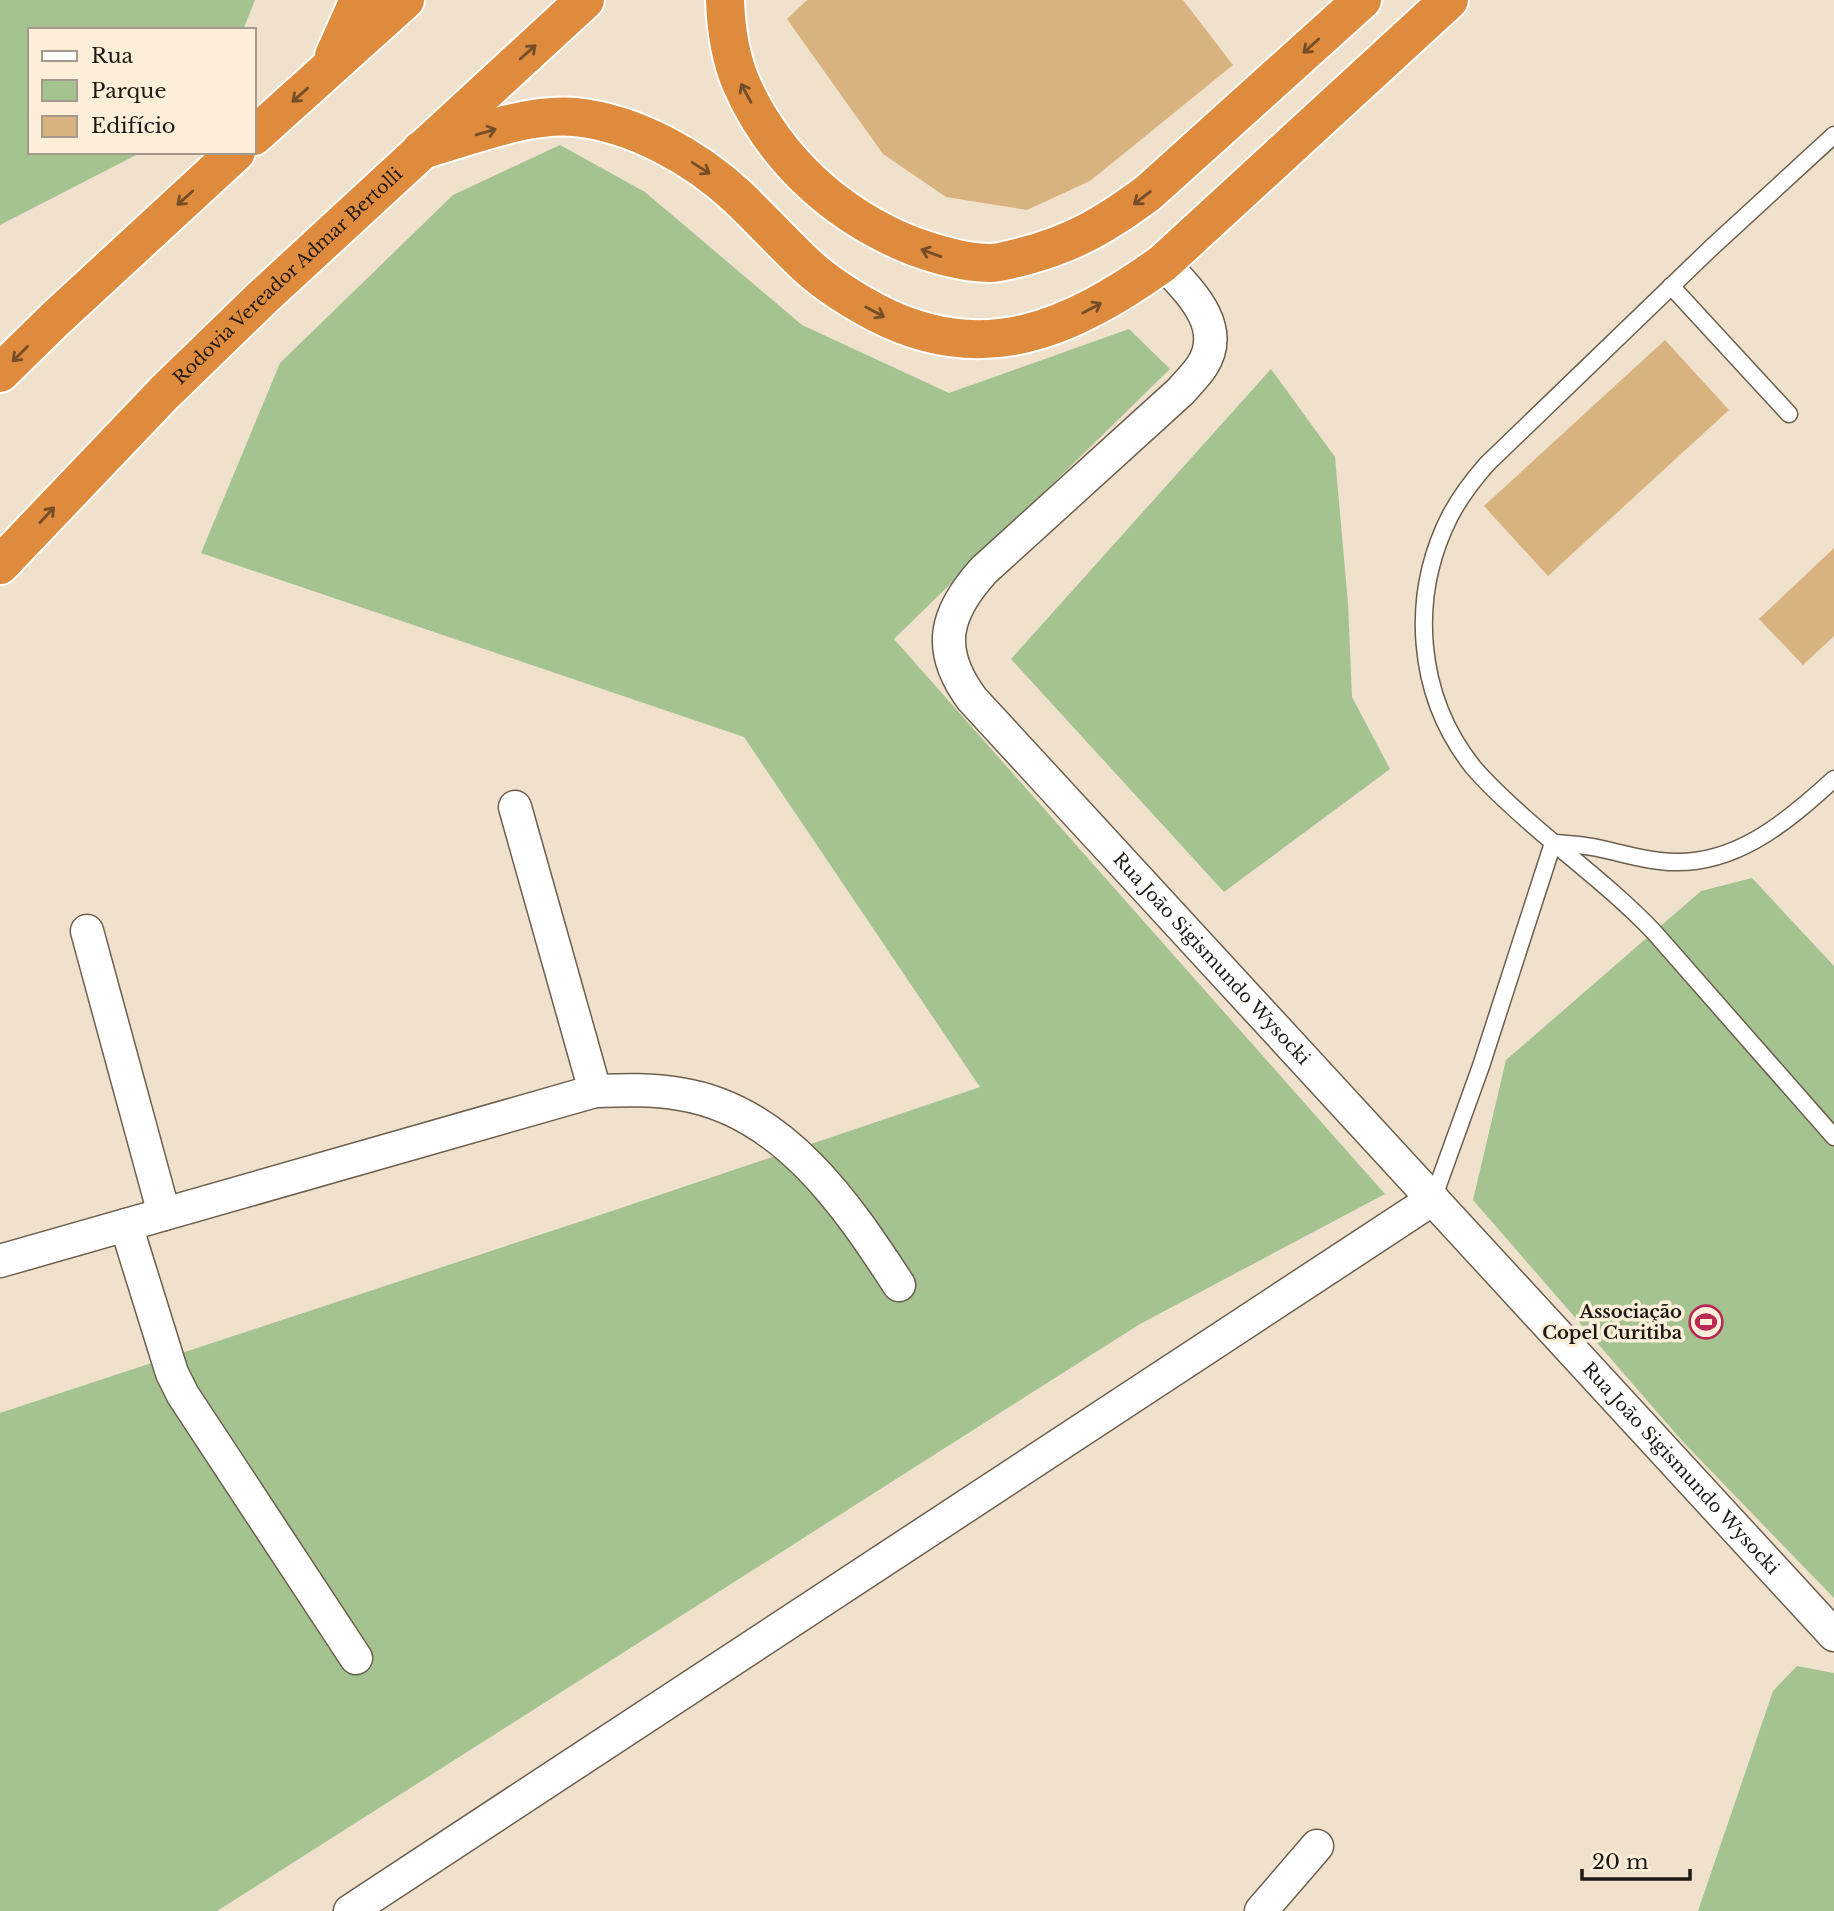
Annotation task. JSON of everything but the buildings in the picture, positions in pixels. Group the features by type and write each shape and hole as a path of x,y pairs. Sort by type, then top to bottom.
{"highway":[{"path":"327,70 359,0"},
{"path":"256,134 405,0"},
{"name":"Rodovia Vereador Admar Bertolli","path":"0,565 164,393 262,297 585,0"},
{"path":"725,0 727,32 740,82 764,128 790,163 834,203 884,234 941,257 992,264 1055,248 1111,221 1148,193 1362,0"},
{"path":"421,150 531,119 575,117 619,127 665,146 711,174 804,263 850,299 902,327 953,339 1000,340 1041,330 1075,317 1126,290 1163,263 1449,0"},
{"path":"0,373 234,154"}],"street":[{"name":"Rua João Sigismundo Wysocki","path":"1163,263 1195,298 1209,321 1211,343 1203,365 1181,391 984,570 967,589 952,616 947,640 951,662 961,684 1834,1634"},
{"path":"515,807 595,1091"},
{"path":"87,931 164,1214"},
{"path":"0,1261 595,1091 640,1089 682,1094 715,1103 745,1116 783,1142 824,1181 865,1233 900,1285"},
{"path":"350,1911 1433,1199"},
{"path":"126,1225 172,1373 183,1395 356,1658"},
{"path":"1261,1911 1317,1846"}],"lane":[{"path":"1834,135 1671,286 1487,464 1467,488 1438,542 1429,572 1423,634 1427,669 1437,704 1452,736 1473,767 1497,793 1553,843 1625,902 1834,1137"},
{"path":"1671,286 1789,414"},
{"path":"1553,843 1602,849 1632,858 1663,862 1708,859 1729,854 1765,835 1834,779"},
{"path":"1433,1199 1481,1066 1553,843"}],"green space":[{"path":"0,0 255,0 244,28 28,28 28,154 138,154 0,225"},
{"path":"560,145 645,192 802,325 949,393 1129,329 1170,369 894,639 1385,1194 1140,1324 217,1911 0,1911 0,1413 980,1087 744,737 201,553 280,363 453,195"},
{"path":"1271,369 1335,457 1348,603 1352,697 1390,769 1224,892 1011,659"},
{"name":"Associação Copel Curitiba","path":"1752,878 1834,966 1834,1598 1684,1443 1473,1200 1506,1060 1701,891"},
{"path":"1797,1666 1834,1673 1834,1911 1698,1911 1773,1691"}],"place":[{"name":"Associação Copel Curitiba","path":"1706,1322"}]}
